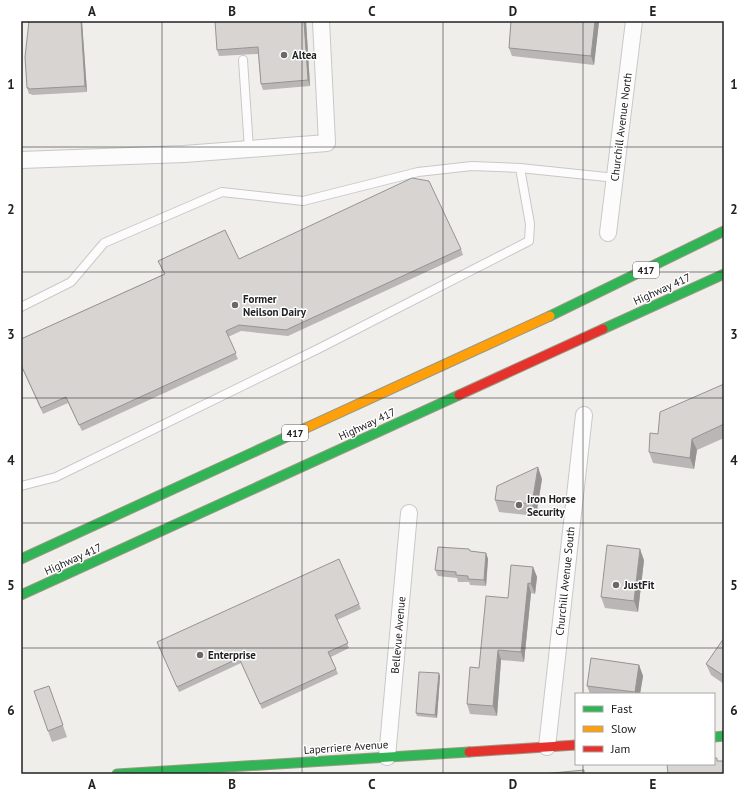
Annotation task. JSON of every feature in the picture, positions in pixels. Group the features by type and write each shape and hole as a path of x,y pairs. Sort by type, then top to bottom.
{"main road":[{"name":"417","path":"21,559 568,308 724,231"},
{"name":"Highway 417","path":"21,595 232,500 385,428 724,274"},
{"name":"Laperriere Avenue","path":"117,774 182,772 281,763 575,745"}],"street":[{"path":"21,160 158,155 327,142 321,21"},
{"name":"Churchill Avenue North","path":"608,233 616,178 634,21"},
{"name":"Churchill Avenue South","path":"547,747 584,415"},
{"name":"Bellevue Avenue","path":"387,757 409,514"}],"lane":[{"path":"243,60 249,149"},
{"path":"21,307 71,282 104,243 222,192 303,201 418,172 472,166 520,168 616,178"},
{"path":"21,486 56,477 318,349 529,240 530,224 520,168"},
{"path":"281,763 282,774"}],"building":[{"path":"29,21 81,21 85,86 27,88 25,57"},
{"name":"Altea","path":"215,21 304,21 308,80 261,84 258,47 217,50"},
{"path":"511,21 595,21 591,56 509,48"},
{"name":"Former Neilson Dairy","path":"412,178 429,181 461,249 286,330 239,325 226,331 236,353 79,425 66,397 41,408 21,365 21,339 165,274 158,261 225,230 239,259"},
{"path":"724,384 724,424 692,439 690,458 649,452 650,433 658,434 660,412"},
{"path":"538,467 532,504 495,500 497,486"},
{"path":"607,545 640,549 634,601 601,597"},
{"path":"438,547 469,549 470,551 486,553 484,580 468,579 468,576 456,575 456,572 435,570"},
{"path":"339,559 359,604 335,615 348,643 328,652 336,669 260,704 239,658 177,687 157,642"},
{"path":"511,565 533,567 531,584 528,583 521,652 498,650 493,706 467,704 470,667 479,668 486,596 508,598"},
{"path":"724,638 724,676 706,664"},
{"path":"591,658 639,665 635,692 587,686"},
{"path":"419,672 439,673 435,715 416,713"},
{"path":"49,686 63,725 48,731 34,691"},
{"path":"715,758 717,758 717,761 724,761 724,774 668,774 667,765 715,765"},
{"path":"584,770 584,774 542,774"}],"traffic: fast":[{"path":"550,316 724,231"},
{"path":"603,329 724,274"},
{"path":"21,595 459,395"},
{"path":"21,559 306,428"},
{"path":"715,737 724,736"},
{"path":"117,774 469,752"}],"traffic: slow":[{"path":"306,428 550,316"}],"traffic: jam":[{"path":"459,395 603,329"},
{"path":"469,752 575,745"}],"place":[{"name":"Altea","path":"284,55"},
{"name":"Former Neilson Dairy","path":"235,305"},
{"name":"Iron Horse Security","path":"519,505"},
{"name":"JustFit","path":"616,585"},
{"name":"Enterprise","path":"200,655"}]}
